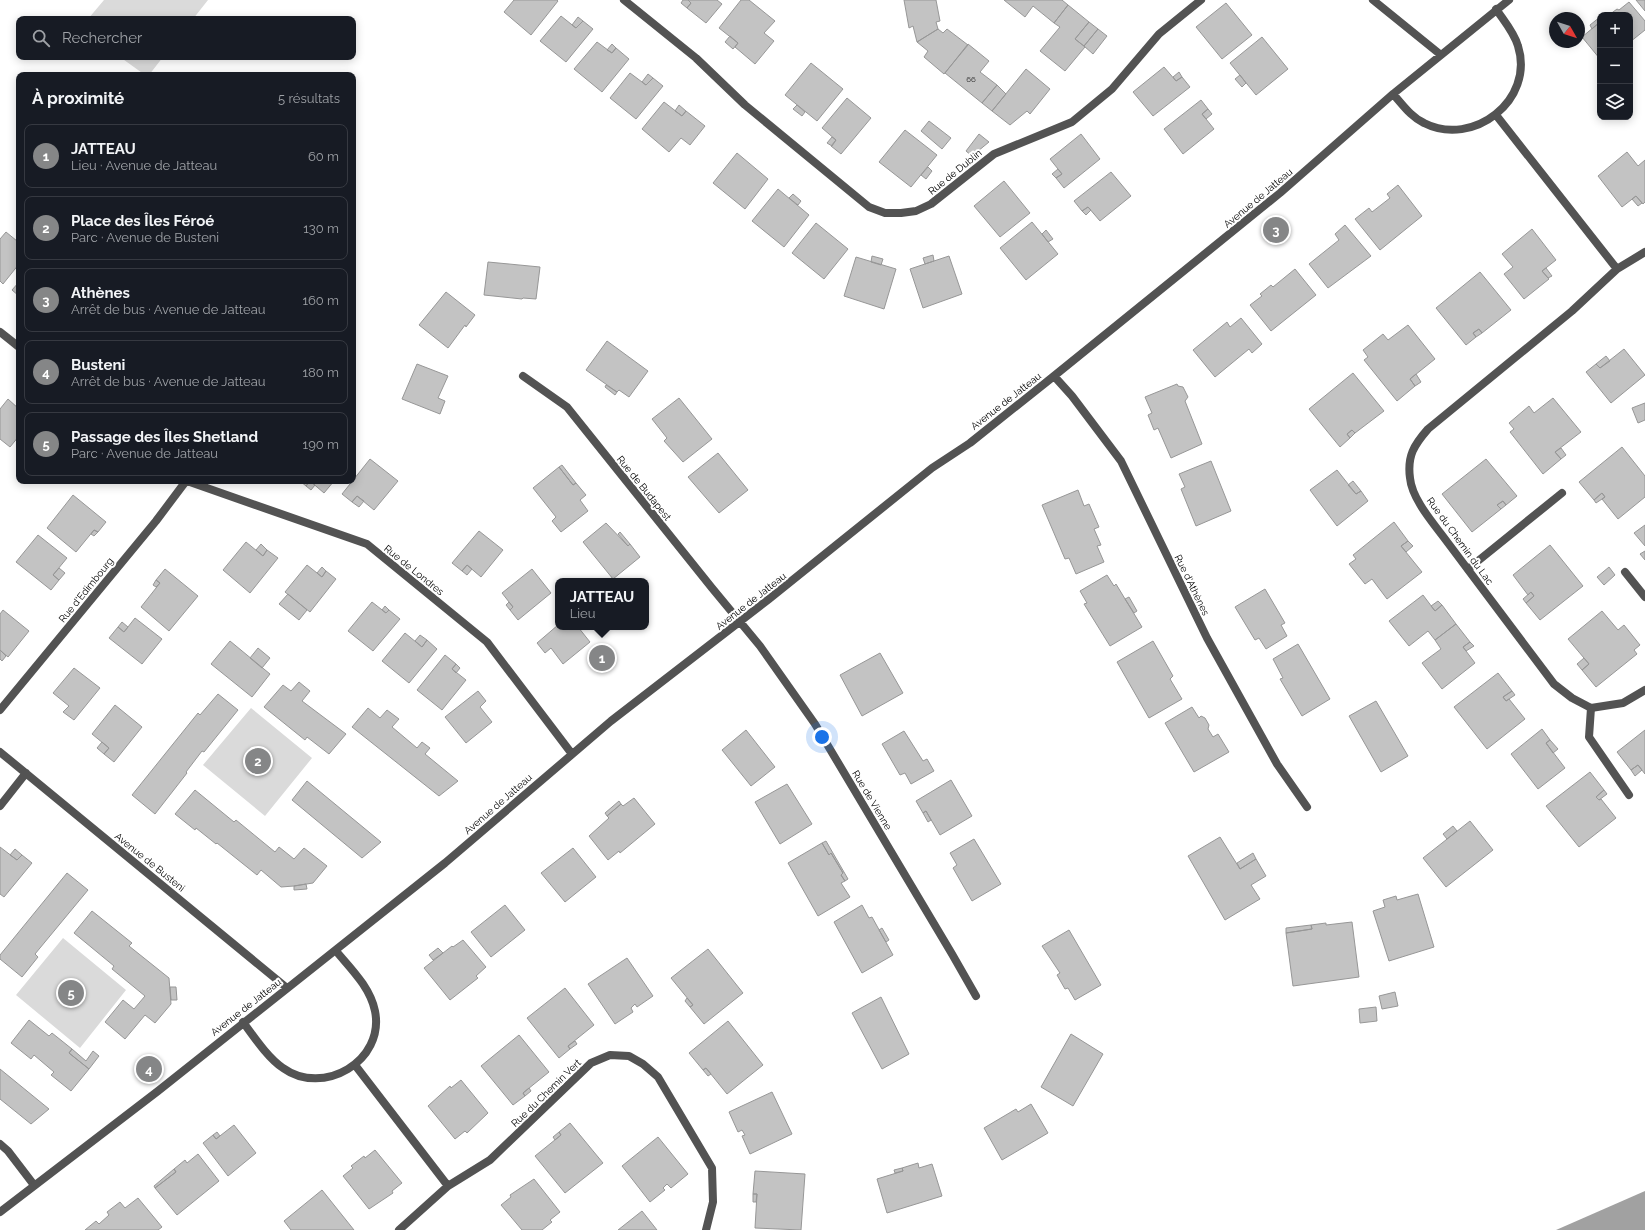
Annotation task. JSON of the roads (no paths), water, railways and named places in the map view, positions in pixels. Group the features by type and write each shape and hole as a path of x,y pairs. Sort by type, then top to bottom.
{"street":[{"name":"Rue de Dublin","path":"624,0 696,58 745,105 869,207 885,213 901,213 916,211 931,204 994,154 1072,122 1112,89 1159,34 1201,0"},
{"path":"1373,0 1441,55"},
{"name":"Avenue de Jatteau","path":"0,1212 158,1091 243,1022 336,951 445,863 611,720 740,622 932,468 970,443 1054,376 1280,193 1393,94 1509,0"},
{"path":"1393,94 1412,116 1425,124 1440,129 1455,130 1470,128 1484,123 1496,115 1515,91 1520,76 1521,61 1519,46 1516,39 1496,10"},
{"path":"1496,115 1617,269"},
{"name":"Rue du Chemin du Lac","path":"1592,708 1572,698 1554,684 1468,570 1416,497 1410,479 1409,460 1416,443 1428,429 1572,311 1617,269 1645,252"},
{"path":"0,332 16,345"},
{"name":"Rue de Budapest","path":"523,376 567,407 740,622"},
{"name":"Rue d'Athènes","path":"1054,376 1072,396 1121,461 1206,638 1277,764 1307,807"},
{"name":"Rue d'Edimbourg","path":"0,710 156,521 185,484"},
{"name":"Rue de Londres","path":"196,484 367,544 487,642 572,754"},
{"path":"1468,570 1562,493"},
{"path":"1625,572 1645,597"},
{"name":"Rue de Vienne","path":"740,622 760,646 815,724 976,996"},
{"path":"1628,795 1589,737 1592,708 1624,702 1645,690"},
{"name":"Avenue de Busteni","path":"0,752 287,988"},
{"path":"0,806 26,773"},
{"path":"243,1022 266,1051 283,1068 300,1076 319,1079 338,1075 355,1065 368,1050 374,1032 375,1013 369,994 336,951"},
{"name":"Rue du Chemin Vert","path":"400,1230 448,1186 490,1160 591,1064 610,1055 629,1056 643,1064 658,1077 712,1168 713,1202 706,1230"},
{"path":"355,1065 448,1186"},
{"path":"0,1144 8,1151 34,1185"}],"place":[{"name":"Athènes","path":"1276,230"},
{"name":"JATTEAU","path":"602,658"},
{"name":"Place des Îles Féroé","path":"258,761"},
{"name":"Passage des Îles Shetland","path":"71,993"},
{"name":"Busteni","path":"149,1069"}]}
